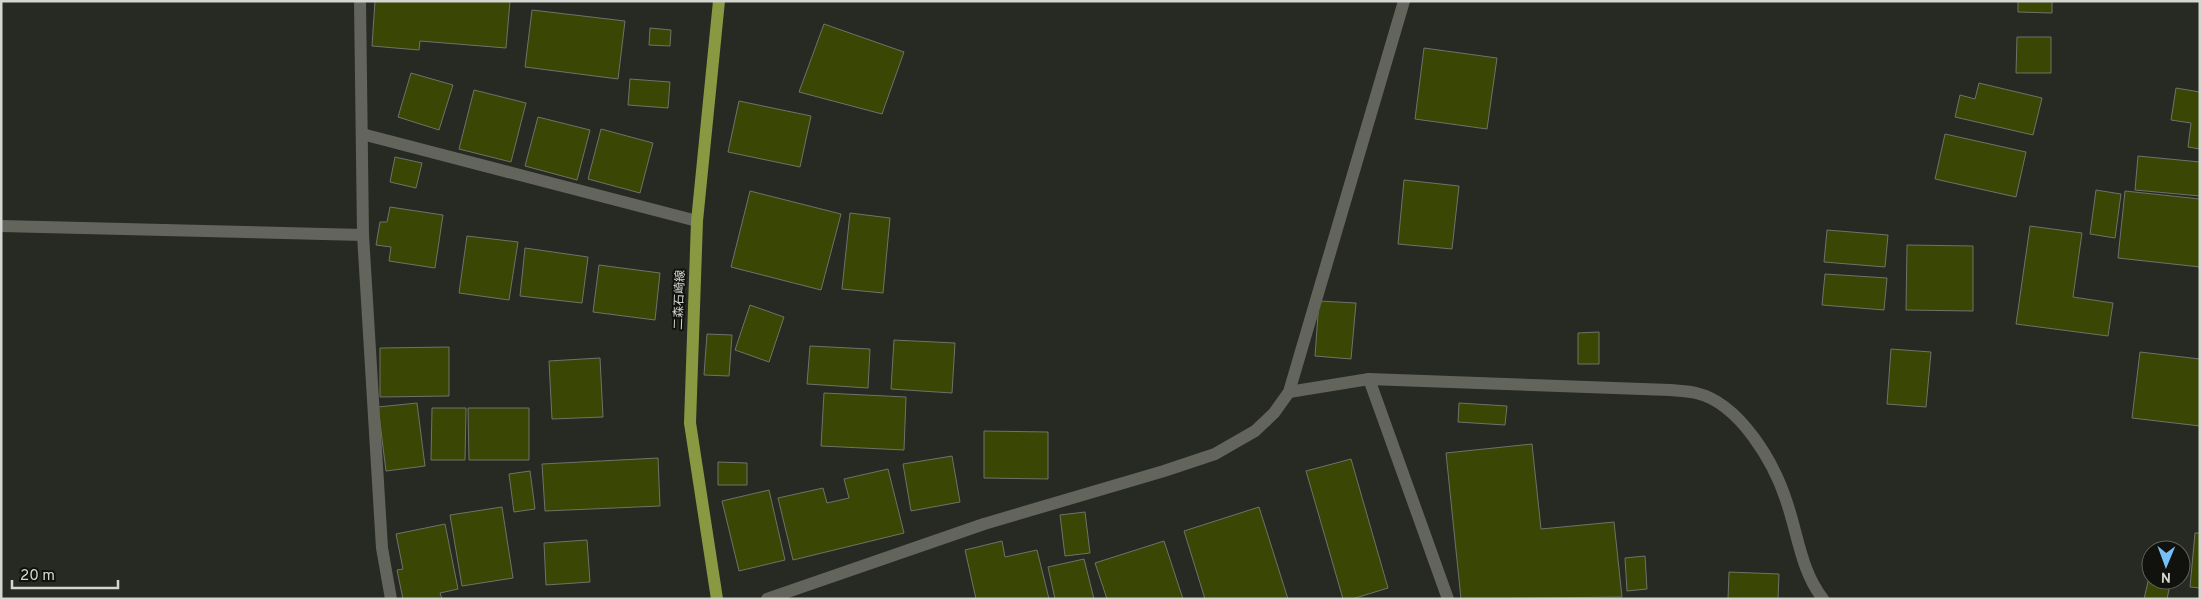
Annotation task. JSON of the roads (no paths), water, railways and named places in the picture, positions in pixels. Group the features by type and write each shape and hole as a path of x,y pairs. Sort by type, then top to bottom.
{"main road":[{"name":"二森石崎線","path":"717,599 690,423 697,221 719,1"}],"street":[{"path":"360,1 363,235 382,548 391,599"},
{"path":"767,599 984,524 1215,454 1255,431 1274,413 1289,392 1404,1"},
{"path":"362,134 697,221"},
{"path":"1,226 363,235"},
{"path":"1289,392 1369,379 1670,390 1697,393 1731,410 1763,449 1776,473 1788,504 1800,550 1812,581 1823,599"},
{"path":"1369,379 1448,599"}]}
